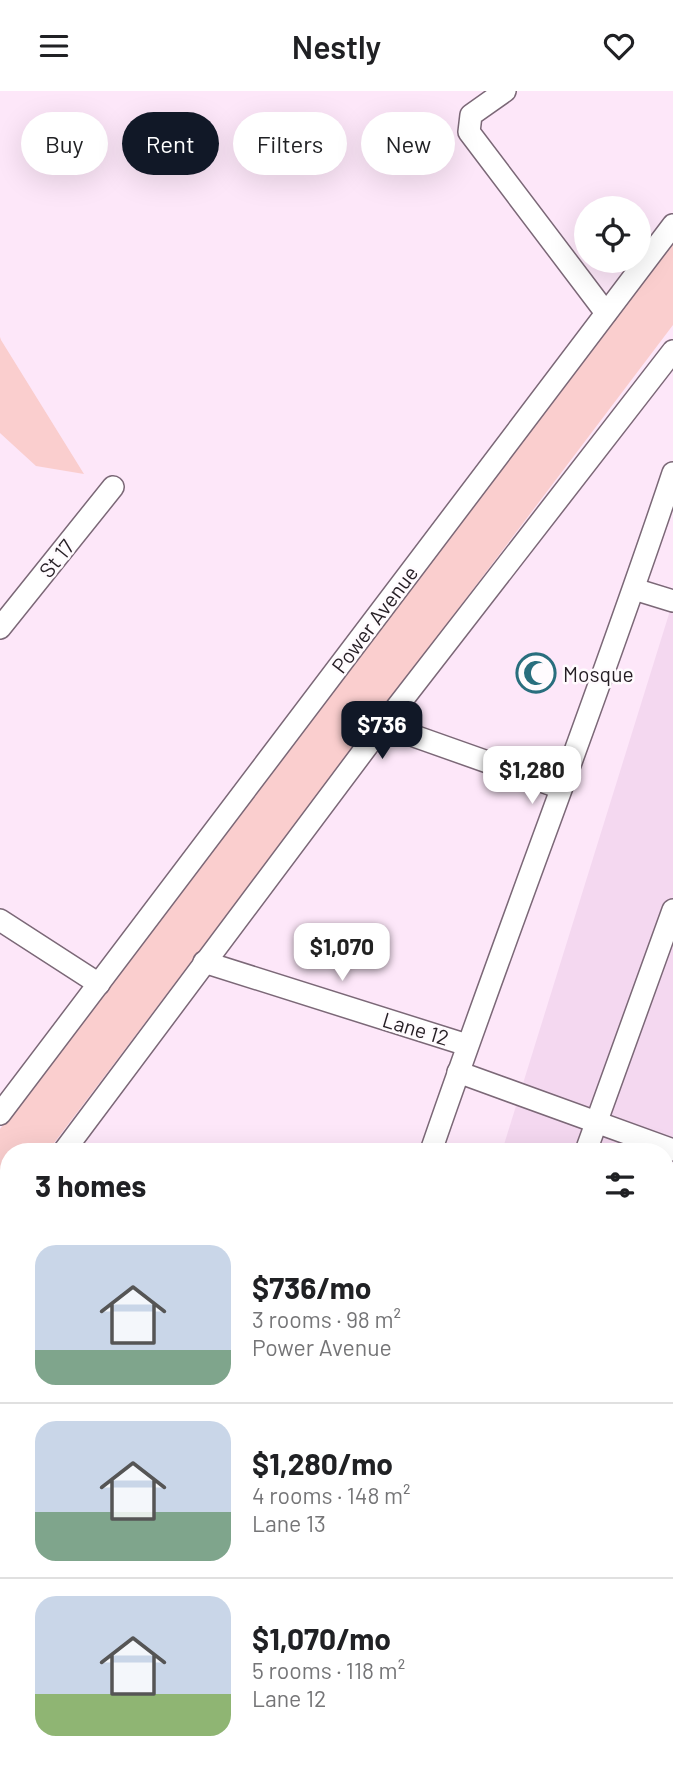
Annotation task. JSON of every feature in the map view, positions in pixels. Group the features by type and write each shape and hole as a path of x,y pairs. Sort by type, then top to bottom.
{"street":[{"path":"505,91 471,115 469,132 606,313"},
{"name":"Power Avenue","path":"0,1114 673,225"},
{"path":"70,1143 383,725 673,351"},
{"path":"434,1143 634,589 673,473"},
{"name":"St 17","path":"0,628 113,487"},
{"path":"634,589 673,601"},
{"path":"383,725 561,787"},
{"path":"589,1143 673,910"},
{"path":"0,920 99,984"},
{"name":"Lane 12","path":"204,962 467,1045"},
{"path":"458,1072 653,1143"}],"shaded area":[{"path":"673,244 673,325 54,1143 0,1143 0,1129 645,273 651,273 651,267"},
{"path":"0,337 84,474 36,466 0,433"},
{"path":"673,601 673,1143 504,1143"}],"place":[{"name":"Mosque","path":"536,673"}]}
